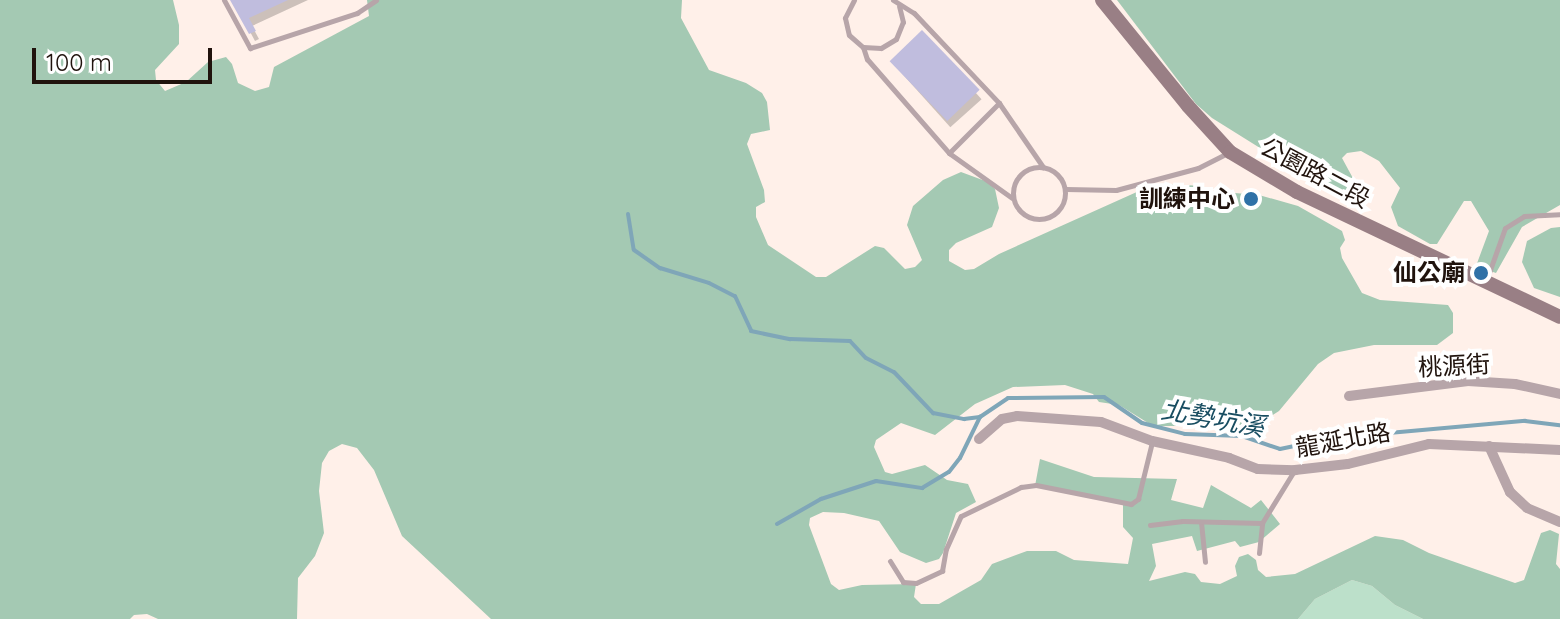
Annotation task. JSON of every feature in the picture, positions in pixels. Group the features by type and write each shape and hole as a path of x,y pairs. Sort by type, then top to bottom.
{"main road":[{"name":"公園路二段","path":"1102,0 1188,106 1230,152 1297,192 1560,317"}],"street":[{"name":"桃源街","path":"1349,396 1468,381 1515,384 1560,394"},
{"name":"龍涎北路","path":"979,439 1002,419 1017,416 1101,422 1152,441 1229,458 1258,469 1295,470 1348,464 1429,444 1560,450"},
{"path":"1489,446 1510,492 1527,508 1560,522"}],"lane":[{"path":"224,0 250,48 357,13 376,0"},
{"path":"854,0 845,18 849,35 863,47 867,59 949,153 1012,198 1020,213 1035,220 1052,217 1063,205 1066,189 1058,174 1043,167 999,103 914,13 896,2"},
{"path":"863,47 881,48 896,39 903,22 896,2"},
{"path":"949,153 999,103"},
{"path":"1066,189 1116,190 1198,168 1230,152"},
{"path":"1012,198 1015,181 1027,169 1043,167"},
{"path":"1486,283 1505,228 1524,216 1560,214"},
{"path":"890,561 903,582 916,583 942,571 946,549 961,516 1021,487 1036,485 1131,504 1138,499 1152,441"},
{"path":"1259,553 1262,523 1295,470"},
{"path":"1201,522 1205,562"},
{"path":"1150,525 1262,523"}],"green space":[{"path":"0,0 173,0 179,25 179,44 155,70 156,80 165,91 186,82 208,62 226,57 232,64 238,83 255,91 269,87 274,67 369,16 367,0 682,0 681,18 709,70 746,83 762,93 767,102 770,130 751,134 747,144 764,190 765,202 756,207 756,217 768,245 816,277 826,277 875,246 884,248 905,269 915,267 922,260 907,225 913,206 943,180 961,172 988,182 995,189 999,208 992,227 956,243 949,250 949,261 965,270 974,269 999,254 1139,191 1167,184 1259,195 1298,206 1342,231 1345,240 1340,248 1342,258 1362,293 1380,300 1448,305 1453,313 1453,333 1437,345 1374,345 1334,353 1318,364 1279,411 1244,433 1214,426 1153,426 1119,405 1099,402 1093,394 1065,385 1013,387 975,404 935,435 901,423 876,440 874,447 885,472 892,474 925,465 947,480 968,484 976,502 956,513 943,553 939,559 926,563 900,552 879,521 823,512 810,518 809,525 831,584 839,590 862,585 916,584 914,597 921,604 939,604 981,580 992,564 1027,551 1056,551 1074,560 1128,564 1133,538 1123,527 1123,501 1035,486 1040,459 1094,477 1177,479 1171,500 1203,508 1211,485 1251,508 1261,500 1280,524 1259,542 1240,547 1235,541 1197,551 1192,536 1152,544 1156,566 1149,581 1185,572 1195,574 1201,582 1220,584 1237,576 1235,566 1239,557 1248,554 1256,560 1258,570 1266,577 1295,574 1375,536 1403,540 1429,553 1515,583 1524,580 1541,533 1550,530 1559,534 1556,564 1560,569 1560,619 1423,619 1395,605 1372,586 1352,580 1315,599 1298,619 491,619 402,536 374,470 357,448 342,444 329,451 322,463 319,491 324,533 315,556 298,578 297,619 158,619 147,614 134,615 130,619 0,619"},
{"path":"1117,0 1560,0 1560,205 1522,227 1496,273 1476,266 1489,231 1471,201 1464,201 1437,244 1430,244 1398,226 1391,207 1400,188 1379,161 1361,151 1347,153 1342,158 1355,182 1345,201 1212,118 1196,104"},
{"path":"1560,227 1560,297 1534,288 1522,262 1527,241 1551,228"},
{"path":"1352,580 1372,586 1395,605 1423,619 1298,619 1315,599"}],"building":[{"path":"230,0 288,0 249,18 256,31 249,34"},
{"path":"922,30 980,90 947,121 890,61"}],"waterway":[{"name":"北勢坑溪","path":"628,214 634,250 660,268 709,283 735,296 751,331 790,339 850,341 866,358 894,372 933,413 964,419 980,417 1008,398 1104,397 1142,423 1185,434 1242,436 1280,449 1333,438 1525,421 1560,425"},
{"path":"777,524 821,499 876,481 922,488 949,472 960,458 980,417"}],"place":[{"name":"訓練中心","path":"1251,199"},
{"name":"仙公廟","path":"1481,273"}]}
